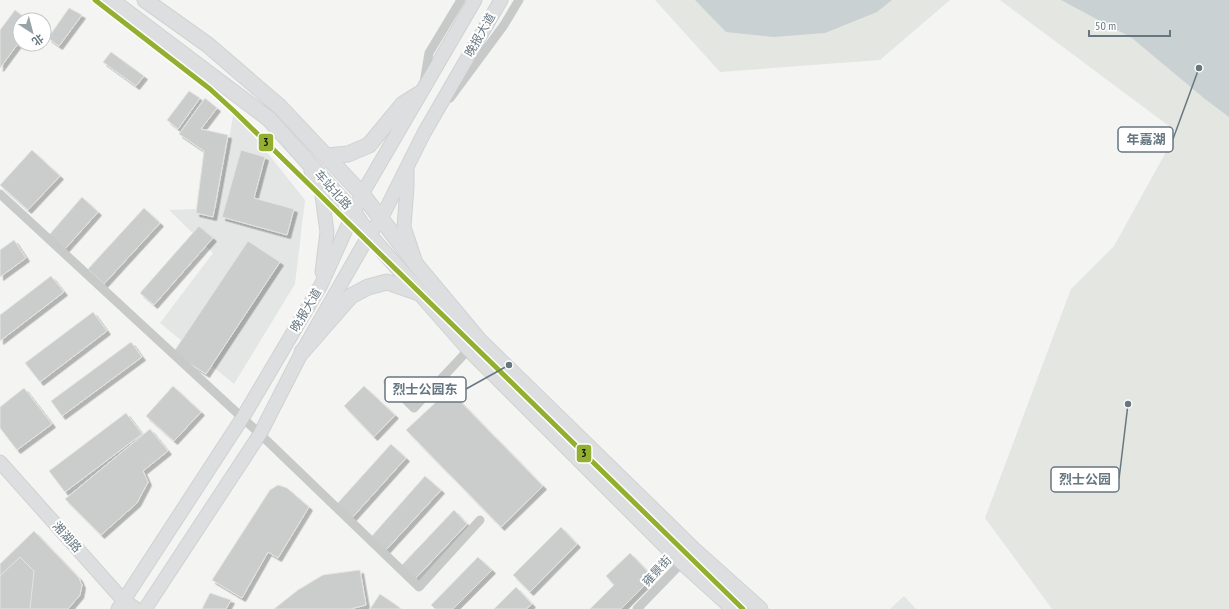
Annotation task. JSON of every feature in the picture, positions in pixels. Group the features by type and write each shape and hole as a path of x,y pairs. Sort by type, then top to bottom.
{"main road":[{"name":"车站北路","path":"111,0 268,119 354,212 369,235 420,294 694,550 760,609"},
{"name":"车站北路","path":"145,0 208,45 280,107 362,194 474,344 682,562 734,609"},
{"name":"晚报大道","path":"121,605 243,417 321,285 362,194 475,0"},
{"name":"晚报大道","path":"145,609 260,434 302,352 369,235 381,219 424,133 501,0"},
{"path":"327,156 348,154 369,145 403,104 421,91"},
{"path":"299,153 321,188 327,232 321,285"},
{"path":"407,165 408,187 404,227 418,267"},
{"path":"302,352 351,296 368,287 386,282 420,294"},
{"name":"湘湖路","path":"0,462 121,605 136,609"}],"street":[{"path":"421,91 429,53 461,0"},
{"path":"424,133 504,25 519,0"},
{"path":"0,194 243,417 418,587 480,520"},
{"path":"388,382 414,408 474,344"},
{"name":"雍景街","path":"637,609 694,550"}],"shaded area":[{"path":"655,0 950,0 880,60 720,72"},
{"path":"695,0 892,0 877,12 825,33 773,37 726,32"},
{"path":"1000,0 1229,0 1229,609 1052,609 985,518 1071,289 1114,246 1177,132"},
{"path":"1061,0 1229,0 1229,117 1132,38"},
{"path":"234,111 305,200 295,284 234,384 160,323 213,253 169,210 217,208"},
{"path":"904,596 916,609 890,609"}],"building":[{"path":"69,8 82,15 59,46 52,41 52,32"},
{"path":"12,14 12,52 0,68 0,30"},
{"path":"111,52 144,76 136,86 103,62"},
{"path":"189,91 200,98 178,129 167,120"},
{"path":"205,98 217,108 201,129 228,135 213,217 196,213 204,151 179,134"},
{"path":"32,150 60,176 28,210 0,185"},
{"path":"241,150 265,157 254,198 294,209 287,235 222,217"},
{"path":"82,197 98,212 65,249 49,235"},
{"path":"144,208 160,223 104,284 88,269"},
{"path":"199,226 213,238 154,305 140,293"},
{"path":"14,240 26,258 0,277 0,250"},
{"path":"248,241 280,262 206,374 173,353"},
{"path":"51,276 64,292 0,341 0,315"},
{"path":"93,312 107,331 40,382 25,363"},
{"path":"131,342 142,357 62,416 51,401"},
{"path":"173,386 201,412 174,441 146,416"},
{"path":"364,386 395,415 374,437 344,406"},
{"path":"24,388 52,424 17,450 0,428 0,407"},
{"path":"449,390 543,486 501,527 406,430"},
{"path":"126,413 142,434 65,492 49,471"},
{"path":"150,429 168,451 143,471 148,482 137,503 101,535 65,499"},
{"path":"391,444 406,458 351,519 336,505"},
{"path":"425,476 441,490 386,550 371,537"},
{"path":"278,485 287,488 309,507 278,558 268,552 242,598 212,580 270,490"},
{"path":"454,510 467,524 414,580 400,567"},
{"path":"561,527 577,544 530,592 513,575"},
{"path":"34,531 79,578 82,585 80,595 68,609 5,609 0,604 0,564"},
{"path":"630,553 653,577 621,609 590,609 614,585 606,576"},
{"path":"20,557 34,571 30,609 0,609 0,576"},
{"path":"478,557 492,570 453,609 435,609 431,605"},
{"path":"360,570 366,605 350,609 274,609 298,590 323,575"},
{"path":"516,587 532,604 526,609 494,609"},
{"path":"210,593 231,600 226,609 202,609"},
{"path":"380,594 399,607 400,609 370,609"}],"transit line":[{"name":"3","path":"95,0 210,89 234,111 743,609"}],"place":[{"name":"年嘉湖","path":"1199,68"},
{"name":"烈士公园东","path":"509,365"},
{"name":"烈士公园","path":"1128,404"}]}
